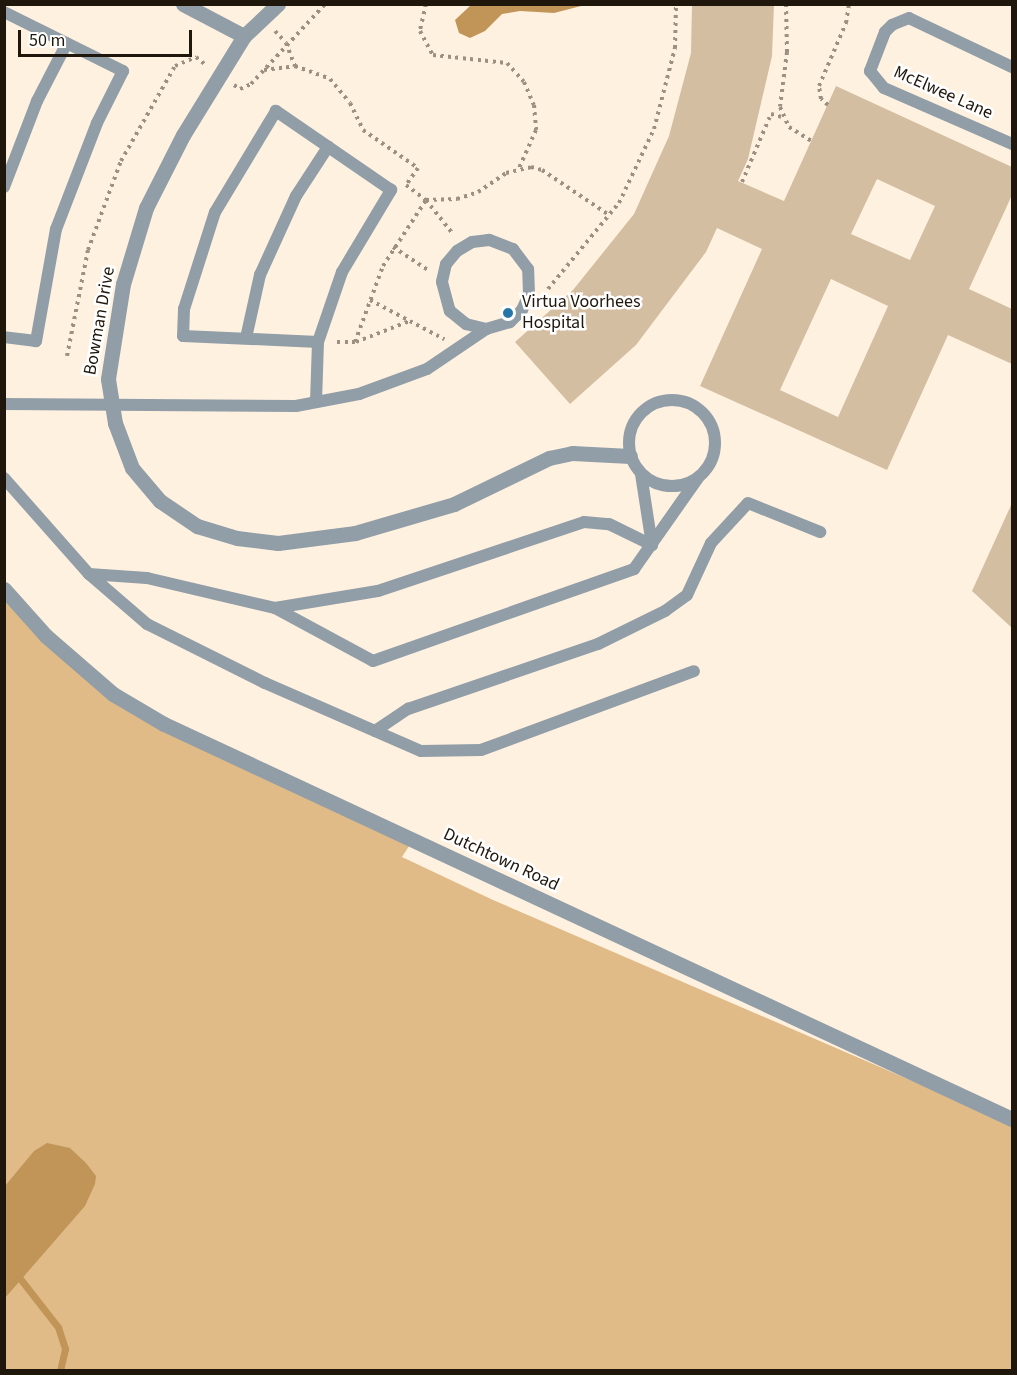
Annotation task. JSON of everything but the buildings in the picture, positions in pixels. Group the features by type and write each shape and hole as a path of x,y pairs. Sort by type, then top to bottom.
{"street":[{"path":"183,4 244,36"},
{"name":"Bowman Drive","path":"278,4 244,36 183,135 146,208 123,284 108,378 112,405 132,468 160,501 197,526 237,538 278,543 355,533 454,504 549,458 572,453 630,456"},
{"name":"Dutchtown Road","path":"4,589 46,636 113,694 164,724 1012,1119"}],"lane":[{"path":"4,12 123,71 97,123 56,229 36,341 4,337"},
{"name":"McElwee Lane","path":"1012,67 909,18 892,24 885,32 870,71 884,88 1012,144"},
{"path":"4,188 37,101 67,43"},
{"path":"316,402 318,342 342,272 391,190 276,111 215,212 184,309 183,336 318,342"},
{"path":"246,338 260,275 296,196 328,147"},
{"path":"4,404 296,406 359,394 427,369 486,329 510,322 522,310 530,286 524,261 505,244 480,240 457,251 443,272 442,292 450,311 466,324 486,329"},
{"path":"89,574 147,578 275,608 373,661 633,569 652,545 711,461 713,431 703,413 685,402 664,400 638,416 629,435 630,456 641,474 652,545"},
{"path":"641,474 669,487 698,478"},
{"path":"4,478 89,574 147,624 265,683 421,751 481,750 694,671"},
{"path":"375,731 408,709 598,644 665,611 687,595 711,543 748,503 820,532"},
{"path":"275,608 378,591 584,522 609,524 652,545"}],"path":[{"path":"426,4 420,31 433,55 507,63 524,82 534,105 536,130 519,168"},
{"path":"548,289 619,203 654,129 675,48 676,4"},
{"path":"786,4 787,51 780,107 783,118 797,134 812,141"},
{"path":"828,105 821,99 819,86 846,23 849,4"},
{"path":"263,70 295,66 330,79 350,103 363,130 418,168 406,185 426,200"},
{"path":"67,356 88,250 120,161 159,89"},
{"path":"742,182 771,114 783,118"},
{"path":"393,247 423,269 443,272"},
{"path":"370,300 460,347"},
{"path":"355,342 410,321"}],"shaded area":[{"path":"471,5 585,5 554,13 520,11 502,14 485,31 470,38 459,33 455,20"},
{"path":"4,589 113,694 413,840 402,857 493,900 1012,1124 1012,1370 5,1370"},
{"path":"47,1143 70,1148 96,1176 95,1184 85,1206 5,1298 5,1186 34,1151"}],"waterway":[{"path":"4,1258 58,1327 65,1349 60,1370"}],"place":[{"name":"Virtua Voorhees Hospital","path":"508,313"}]}
